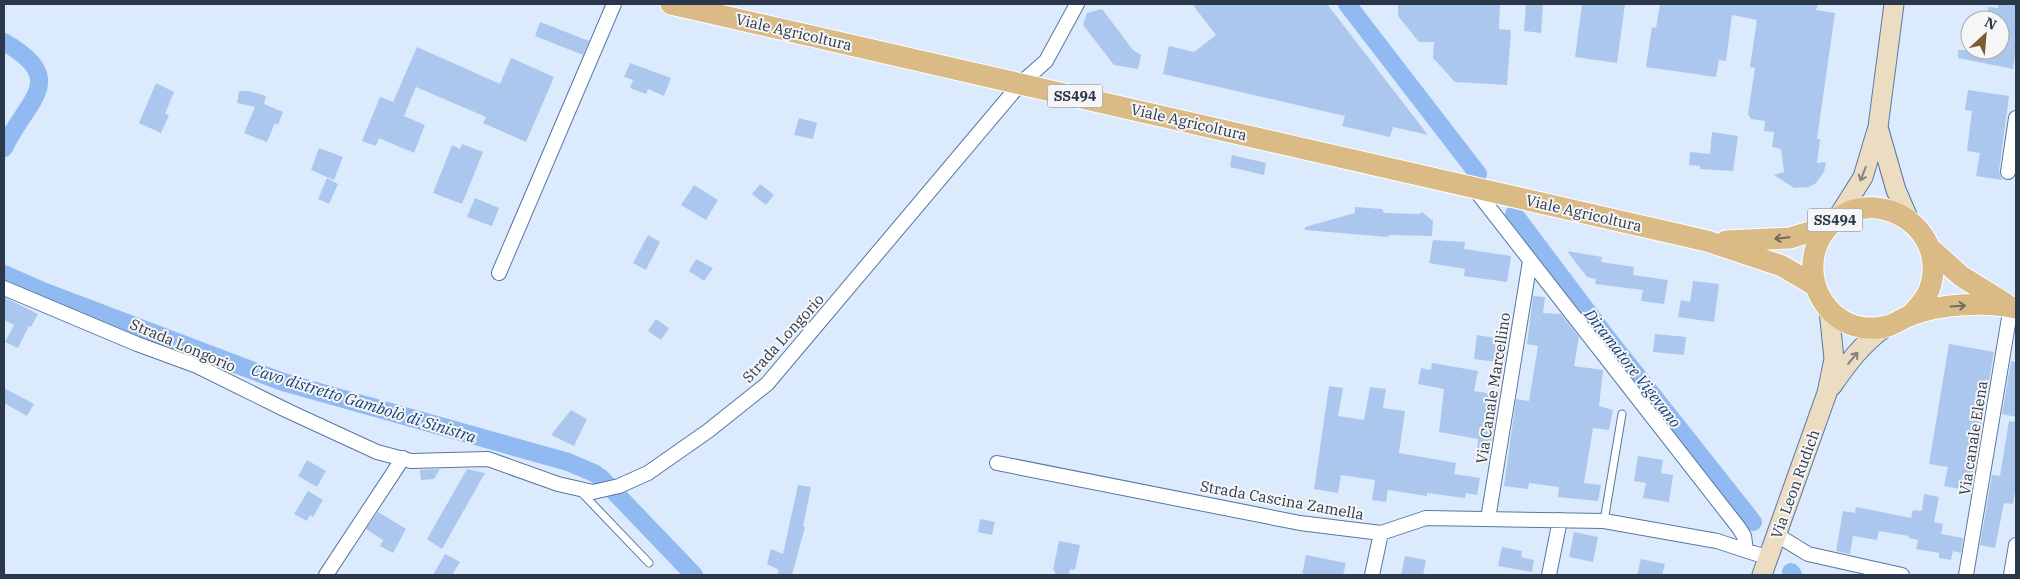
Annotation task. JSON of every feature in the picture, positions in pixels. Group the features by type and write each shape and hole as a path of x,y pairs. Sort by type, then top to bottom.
{"main road":[{"name":"Viale Agricoltura","path":"671,4 1707,241 1782,266 1814,285"},
{"path":"1832,223 1863,177 1878,127 1894,4"},
{"path":"1878,127 1896,190 1909,220"},
{"name":"Viale Agricoltura","path":"1707,241 1790,238 1832,223 1849,212 1865,208 1888,210 1909,220 1922,232 1930,248 1933,266 1931,285 1923,302 1910,316"},
{"name":"Viale Agricoltura","path":"1832,223 1819,239 1812,269 1814,285 1820,298 1829,310 1841,320 1855,326 1884,328 1934,308 1955,306 2014,307"},
{"name":"Viale Agricoltura","path":"1930,248 1961,276 1983,291 2014,307"},
{"path":"1827,393 1834,360 1829,310"},
{"path":"1827,393 1850,359 1884,328"},
{"name":"Via Leon Rudich","path":"1767,569 1827,393"}],"street":[{"path":"499,273 614,4"},
{"name":"Strada Longorio","path":"4,288 137,344 197,366 306,420 377,452 411,461 488,459 579,490 593,492 620,486 648,473 708,431 767,384 1020,84 1046,61 1077,4"},
{"path":"2008,172 2016,118"},
{"path":"1476,188 1530,261 1739,528 1744,536 1746,550"},
{"name":"Via Canale Marcellino","path":"1488,519 1530,261"},
{"name":"Via canale Elena","path":"1966,575 2014,307"},
{"path":"326,575 403,458"},
{"name":"Strada Cascina Zamella","path":"997,463 1300,523 1381,532 1426,518 1604,521 1717,540 1746,550 1767,569"},
{"path":"1549,575 1560,520"},
{"path":"1372,575 1381,532"},
{"path":"1777,536 1808,554 1902,575"},
{"path":"2011,575 2016,545"}],"lane":[{"path":"1604,521 1622,414"},
{"path":"579,490 649,562"}],"building":[{"path":"1192,4 1327,4 1428,135 1393,127 1390,137 1342,126 1345,116 1163,74 1169,46 1194,52 1216,35"},
{"path":"1398,4 1500,4 1499,29 1511,30 1507,85 1455,82 1433,58 1434,42 1419,42 1398,16"},
{"path":"1526,4 1543,4 1541,33 1524,31"},
{"path":"1582,4 1625,4 1617,63 1575,57"},
{"path":"1660,4 1818,4 1816,10 1835,13 1817,139 1820,139 1817,163 1826,162 1824,172 1816,183 1809,187 1794,188 1774,175 1784,172 1781,149 1772,147 1774,132 1764,131 1765,121 1751,119 1748,114 1755,68 1750,67 1757,20 1732,15 1726,61 1719,60 1716,77 1646,67 1652,27 1656,28"},
{"path":"1998,4 2016,4 2016,48 2013,69 1968,60 2010,60 2010,10 1988,10 1988,7 1998,8"},
{"path":"1102,9 1133,50 1141,55 1138,69 1114,65 1083,25 1087,13"},
{"path":"540,22 589,41 583,55 535,36"},
{"path":"417,47 500,84 511,58 554,77 526,142 483,123 486,117 416,87 404,116 425,125 414,153 379,138 376,146 362,141 380,97 393,102"},
{"path":"1958,50 1960,50 1960,58 1958,58"},
{"path":"630,63 671,78 664,96 648,89 646,94 630,88 633,80 624,77"},
{"path":"156,83 174,92 165,114 169,115 161,133 139,123"},
{"path":"1968,90 2009,96 1999,171 2002,180 1976,176 1980,153 1967,151 1972,111 1965,110"},
{"path":"239,91 249,91 266,96 264,104 283,112 278,125 275,123 267,142 244,133 255,107 237,103"},
{"path":"799,118 817,123 813,139 794,135"},
{"path":"1712,132 1738,136 1733,171 1700,169 1700,166 1689,165 1690,152 1710,154"},
{"path":"462,144 483,152 462,204 433,193 452,145 460,149"},
{"path":"319,148 343,157 334,180 311,170"},
{"path":"1232,155 1266,163 1264,175 1230,167"},
{"path":"327,178 338,184 329,204 318,199"},
{"path":"760,184 774,195 766,205 752,194"},
{"path":"694,185 718,200 706,220 681,205"},
{"path":"475,198 499,208 492,226 467,217"},
{"path":"1355,207 1382,209 1384,213 1419,214 1422,212 1433,221 1432,236 1389,235 1388,237 1305,230 1305,227 1355,213"},
{"path":"648,235 660,242 646,270 633,263"},
{"path":"1433,240 1465,242 1464,249 1511,256 1507,282 1464,276 1465,269 1429,263"},
{"path":"1567,251 1602,257 1601,262 1634,267 1633,275 1668,280 1664,304 1641,301 1643,290 1595,284 1596,279 1587,277"},
{"path":"696,259 713,268 704,281 689,271"},
{"path":"1693,281 1719,284 1714,322 1678,317 1681,300 1690,302"},
{"path":"1533,296 1545,297 1543,313 1561,314 1579,337 1574,366 1603,370 1599,406 1613,410 1609,430 1593,428 1584,483 1601,485 1598,501 1558,497 1559,487 1529,483 1528,489 1504,486 1516,399 1529,401 1538,346 1527,344"},
{"path":"4,297 38,314 31,327 29,326 18,348 5,342 14,325 4,320"},
{"path":"656,319 669,328 661,340 648,331"},
{"path":"1655,334 1686,337 1684,355 1653,352"},
{"path":"1477,335 1508,340 1504,363 1474,359"},
{"path":"1949,344 1994,352 1971,491 1944,486 1948,467 1929,464"},
{"path":"2011,361 2016,362 2016,417 2002,414"},
{"path":"1432,363 1478,371 1474,391 1499,395 1490,451 1477,449 1478,439 1439,432 1444,389 1418,384 1421,368 1431,370"},
{"path":"1329,386 1343,388 1338,416 1364,420 1370,387 1386,389 1383,408 1405,411 1399,453 1456,463 1454,474 1480,478 1477,495 1466,493 1465,498 1427,493 1427,496 1388,490 1386,502 1372,500 1375,480 1341,475 1338,493 1314,489"},
{"path":"4,388 34,404 27,416 4,403"},
{"path":"571,410 587,419 574,446 551,435"},
{"path":"2009,421 2016,422 2016,485 2013,504 2004,503 1995,548 1980,545 1992,475 2000,476"},
{"path":"1638,456 1663,460 1661,473 1673,475 1669,502 1643,498 1646,483 1634,481"},
{"path":"307,460 326,471 317,487 298,476"},
{"path":"440,469 434,479 421,480 420,470"},
{"path":"467,469 485,473 442,549 427,539"},
{"path":"798,485 811,487 803,527 805,527 792,575 777,575 779,570 767,564 771,549 783,554"},
{"path":"308,491 323,500 313,517 310,515 307,521 294,514"},
{"path":"1924,494 1939,497 1934,522 1943,524 1941,534 1963,538 1961,553 1953,551 1951,560 1939,558 1939,553 1916,549 1918,540 1908,538 1909,536 1879,531 1877,540 1853,536 1850,554 1836,551 1843,511 1855,513 1856,507 1911,518 1913,510 1922,511"},
{"path":"378,512 406,529 393,553 380,546 383,540 366,529"},
{"path":"980,519 995,522 992,535 978,532"},
{"path":"1574,532 1598,537 1593,562 1569,557"},
{"path":"1059,541 1080,545 1075,570 1070,569 1069,575 1055,575 1053,570"},
{"path":"1502,547 1522,551 1521,557 1534,560 1532,572 1498,566"},
{"path":"445,554 460,562 452,575 433,575"},
{"path":"1306,555 1346,563 1343,575 1302,575"},
{"path":"1405,556 1426,560 1423,575 1401,575"},
{"path":"1641,559 1665,564 1662,575 1637,575"}],"waterway":[{"name":"Diramatore Vigevano","path":"1347,4 1478,174"},
{"name":"Cavo distretto Gambolò di Sinistra","path":"4,42 24,55 35,68 39,79 32,103 4,148"},
{"name":"Diramatore Vigevano","path":"1514,214 1605,335 1753,522"},
{"name":"Cavo distretto Gambolò di Sinistra","path":"4,274 45,292 283,382 568,462 594,473 694,575"}]}
